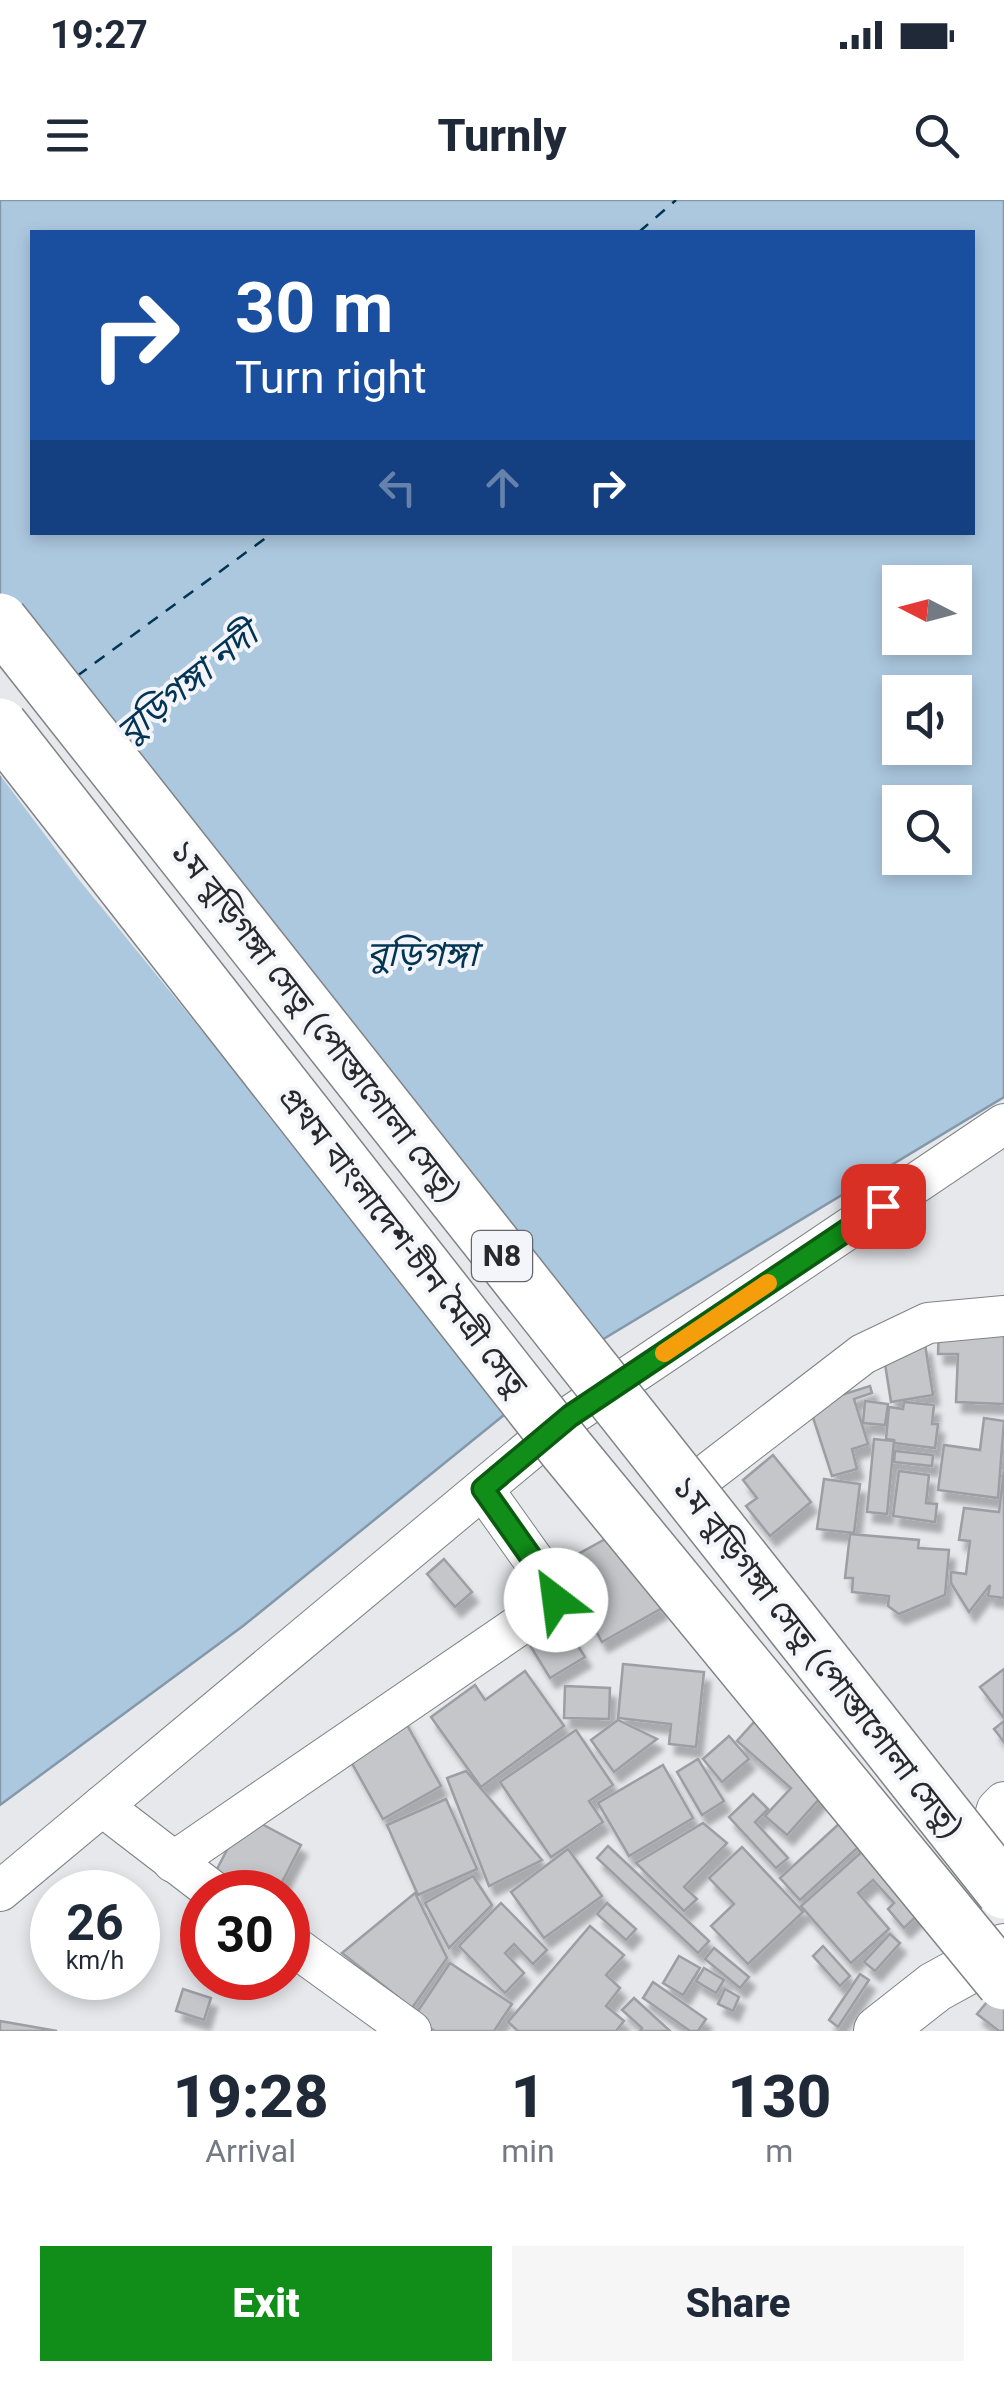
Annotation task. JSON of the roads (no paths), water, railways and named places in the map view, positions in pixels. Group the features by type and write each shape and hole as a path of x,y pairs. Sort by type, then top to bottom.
{"highway":[{"name":"১ম বুড়িগঙ্গা সেতু (পোস্তাগোলা সেতু)","path":"0,621 1004,1892"},
{"name":"প্রথম বাংলাদেশ-চীন মৈত্রী সেতু","path":"0,726 566,1450 1001,1962"}],"main road":[{"path":"879,2031 935,1988 1001,1962"}],"street":[{"path":"0,1891 570,1416 1004,1124"},
{"path":"686,1490 863,1354 928,1323 1004,1316"},
{"path":"570,1416 1001,1962"},
{"path":"173,1862 556,1600 557,1594 483,1489"},
{"path":"1004,1802 994,1820 1004,1840"},
{"path":"102,1806 184,1870"},
{"path":"310,1958 411,2031"}],"water":[{"name":"বুড়িগঙ্গা","path":"0,200 1004,200 1004,1097 582,1352 243,1626 0,1805"}],"water label":[{"name":"বুড়িগঙ্গা নদী","path":"187,683"}]}
